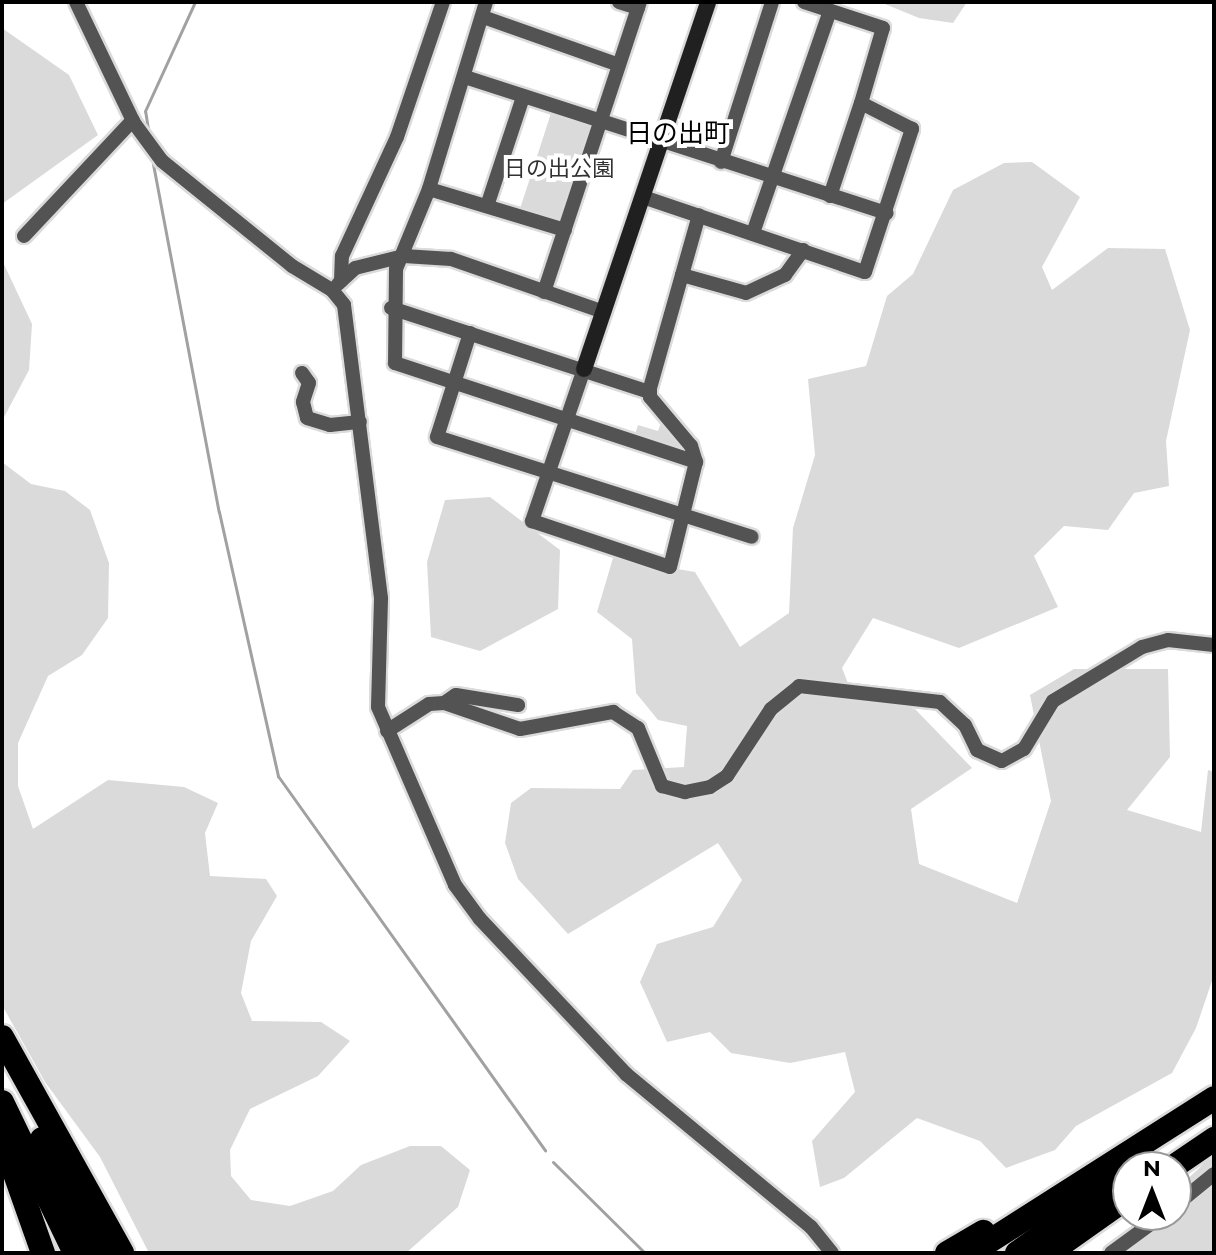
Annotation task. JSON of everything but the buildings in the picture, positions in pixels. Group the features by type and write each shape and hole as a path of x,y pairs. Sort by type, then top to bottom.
{"highway":[{"path":"2,1037 122,1253"},
{"path":"2,1062 96,1253"},
{"path":"1144,1151 1214,1098"},
{"path":"2,1102 75,1253"},
{"path":"1162,1151 1214,1116"},
{"path":"2,1137 43,1253"},
{"path":"1192,1154 1214,1139"},
{"path":"947,1253 1112,1173"},
{"path":"971,1253 1112,1174"},
{"path":"1017,1253 1112,1176"},
{"path":"1049,1253 1112,1208"},
{"path":"1063,1253 1105,1213"}],"street":[{"path":"76,2 133,120 162,161 188,186 292,266 336,285"},
{"path":"443,2 397,137 342,256 336,285 348,318 381,599 378,707 455,885 480,919 646,1093 811,1227 832,1253"},
{"path":"544,292 639,5 619,2"},
{"path":"391,308 584,369 650,392 691,446 696,462 685,517 670,567 532,521 584,369 604,312 643,197 708,2"},
{"path":"721,162 772,2"},
{"path":"804,2 883,28 830,196"},
{"path":"619,65 485,9 429,189 404,256 396,269 398,291 391,308 395,363 566,422 696,462"},
{"path":"753,233 830,11"},
{"path":"465,77 660,143 887,213"},
{"path":"487,206 523,97"},
{"path":"643,197 865,272 887,213 912,129 861,103"},
{"path":"24,236 133,120"},
{"path":"429,189 565,230"},
{"path":"650,392 699,215"},
{"path":"682,275 746,293 785,275 803,250"},
{"path":"336,285 355,268 404,256 451,259 604,312"},
{"path":"470,333 437,437 752,537"},
{"path":"302,373 309,383 303,402 307,418 330,425 360,422"},
{"path":"387,731 429,704 444,703 520,729 538,730 597,714 624,715 638,728 662,786 685,792 710,787 727,776 771,709 799,686 940,702 965,725 977,750 1002,761 1024,749 1053,701 1142,647 1168,640 1214,645"},
{"path":"444,703 456,695 518,705"},
{"path":"1192,1192 1214,1174"},
{"path":"1111,1253 1141,1231"}],"green space":[{"path":"880,2 967,2 953,23 919,18"},
{"path":"2,28 69,75 98,135 2,204"},
{"name":"日の出公園","path":"553,107 600,123 565,230 518,215"},
{"path":"1032,162 1080,197 1042,267 1052,290 1108,248 1165,249 1190,330 1166,441 1169,486 1134,493 1108,530 1064,526 1034,556 1058,607 959,648 873,618 842,668 851,691 915,709 972,768 911,809 919,864 1017,903 1051,801 1030,695 1074,669 1168,669 1170,757 1127,810 1201,832 1208,770 1214,772 1214,975 1196,1028 1172,1073 1076,1126 1055,1150 1006,1168 980,1141 917,1118 844,1178 820,1187 812,1141 855,1092 845,1052 790,1063 731,1053 710,1032 667,1042 640,982 657,944 713,927 742,880 718,843 568,934 518,879 505,843 511,803 531,788 620,789 633,770 684,767 687,726 658,720 636,693 632,639 597,612 613,558 695,572 740,647 789,613 793,528 815,455 808,379 866,366 887,296 913,274 953,190 1004,163"},
{"path":"2,260 32,324 29,370 2,421"},
{"path":"664,414 696,462 632,444 638,425 658,431"},
{"path":"2,462 31,484 65,491 90,510 109,563 108,618 82,655 48,676 18,743 18,786 33,829 108,780 184,787 218,803 205,833 210,876 266,879 277,896 251,941 241,993 252,1021 321,1022 350,1041 318,1076 250,1109 230,1150 231,1176 251,1200 290,1206 333,1191 361,1165 410,1146 441,1146 470,1170 458,1207 406,1253 149,1253 100,1157 45,1082 2,1005"},
{"path":"490,497 560,550 558,609 480,651 431,637 427,562 445,500"},
{"path":"1214,1154 1214,1253 1108,1253 1132,1231 1192,1231 1192,1175"}],"waterway":[{"path":"148,129 145,111 195,2"},
{"path":"153,164 219,512 278,776 545,1150"},
{"path":"553,1162 645,1253"}],"district":[{"name":"日の出町","path":"678,134"}]}
